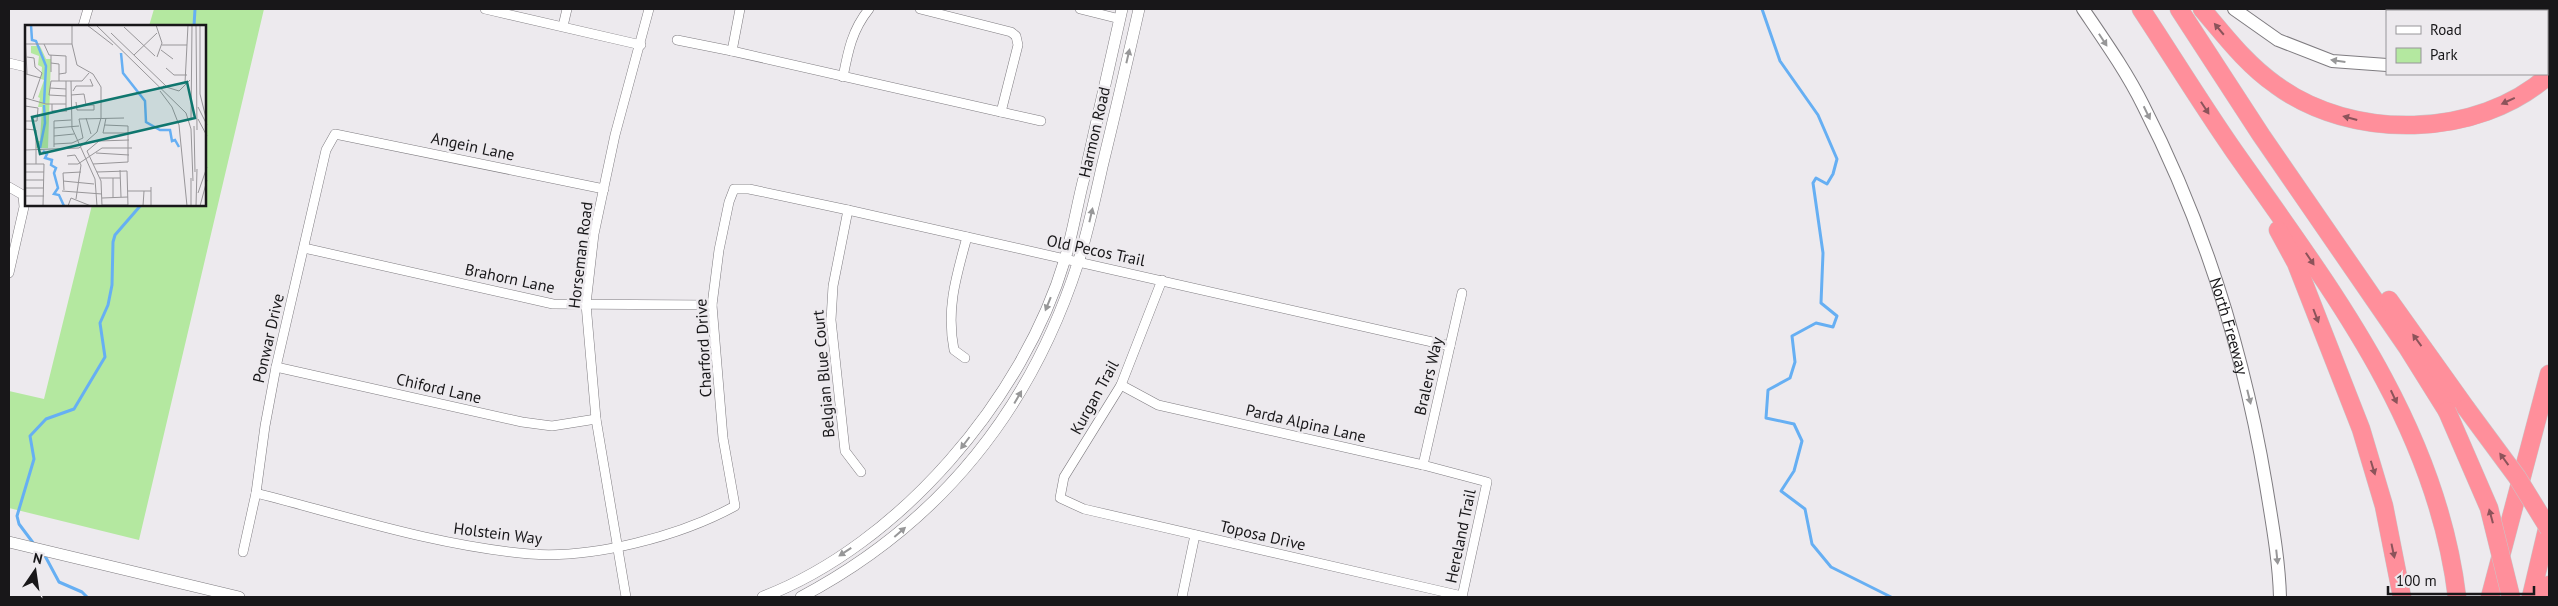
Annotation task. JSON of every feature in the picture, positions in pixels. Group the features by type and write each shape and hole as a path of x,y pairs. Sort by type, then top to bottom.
{"highway":[{"path":"2141,9 2221,133 2360,334 2385,377 2410,430 2432,488 2447,543 2457,597"},
{"path":"2179,9 2407,347 2447,411 2489,508 2510,597"},
{"path":"2202,9 2246,62 2277,86 2330,112 2369,123 2408,125 2446,122 2493,108 2519,96 2549,75"},
{"path":"2236,96 2296,170 2517,477 2549,529"},
{"path":"2221,133 2296,263 2361,429 2384,506 2402,597"},
{"path":"2490,597 2549,374"},
{"path":"2531,597 2549,521"},
{"path":"2546,597 2549,585"}],"main road":[{"name":"North Freeway","path":"2083,9 2124,70 2155,130 2192,213 2217,282 2235,340 2256,427 2274,538 2280,597"},
{"path":"2234,9 2278,40 2332,60 2386,65"}],"street":[{"path":"83,25 88,9"},
{"path":"486,9 641,45"},
{"path":"563,26 567,9"},
{"name":"Horseman Road","path":"626,597 596,419 586,304 594,234 615,135 641,45 648,9"},
{"path":"732,51 740,9"},
{"path":"843,76 851,39 859,21 869,9"},
{"path":"920,9 1011,32 1016,36 1018,45 1001,112"},
{"path":"1080,9 1121,14"},
{"name":"Harmon Road","path":"801,597 828,583 894,537 926,509 968,467 1008,412 1035,367 1079,262 1139,9"},
{"name":"Harmon Road","path":"763,597 817,570 860,542 912,501 957,454 992,408 1026,354 1065,259 1121,14"},
{"path":"677,40 1041,121"},
{"path":"9,63 25,67"},
{"name":"Angein Lane","path":"335,134 604,189"},
{"name":"Ponwar Drive","path":"244,552 256,493 265,426 276,367 326,150 335,134"},
{"path":"9,187 23,194 24,207 9,273"},
{"name":"Old Pecos Trail","path":"734,189 750,189 848,210 1450,346"},
{"name":"Charford Drive","path":"734,189 729,202 719,250 712,305 723,438 735,506"},
{"name":"Belgian Blue Court","path":"848,210 833,286 831,320 845,451 861,472"},
{"path":"965,358 954,350 950,326 955,279 967,237"},
{"name":"Brahorn Lane","path":"304,248 553,304 712,305"},
{"name":"Kurgan Trail","path":"1060,498 1064,477 1121,385 1162,280"},
{"name":"Bralers Way","path":"1423,465 1462,293"},
{"name":"Chiford Lane","path":"276,367 522,422 552,426 596,419"},
{"name":"Parda Alpina Lane","path":"1121,385 1158,405 1423,465 1487,482"},
{"name":"Hereland Trail","path":"1462,596 1487,482"},
{"name":"Holstein Way","path":"256,493 450,543 531,554 565,554 617,546 661,536 706,522 735,506"},
{"name":"Toposa Drive","path":"1060,498 1084,509 1462,596"},
{"path":"1182,597 1195,535"},
{"path":"9,542 239,597"}],"green space":[{"path":"154,9 264,9 139,540 9,508 9,391 44,399 92,206 206,206 206,25 149,25"}],"waterway":[{"path":"194,25 195,9"},
{"path":"1762,9 1780,61 1818,115 1837,159 1833,174 1827,184 1816,178 1813,183 1823,253 1821,303 1837,316 1833,327 1816,323 1792,336 1795,362 1790,378 1768,390 1766,418 1794,424 1802,441 1794,471 1781,491 1805,509 1812,544 1831,567 1891,597"},
{"path":"34,544 19,524 17,516 34,459 30,436 46,419 74,409 105,357 100,323 108,305 112,285 113,242 115,235 140,206"},
{"path":"44,554 59,582 82,592 87,597"}]}
